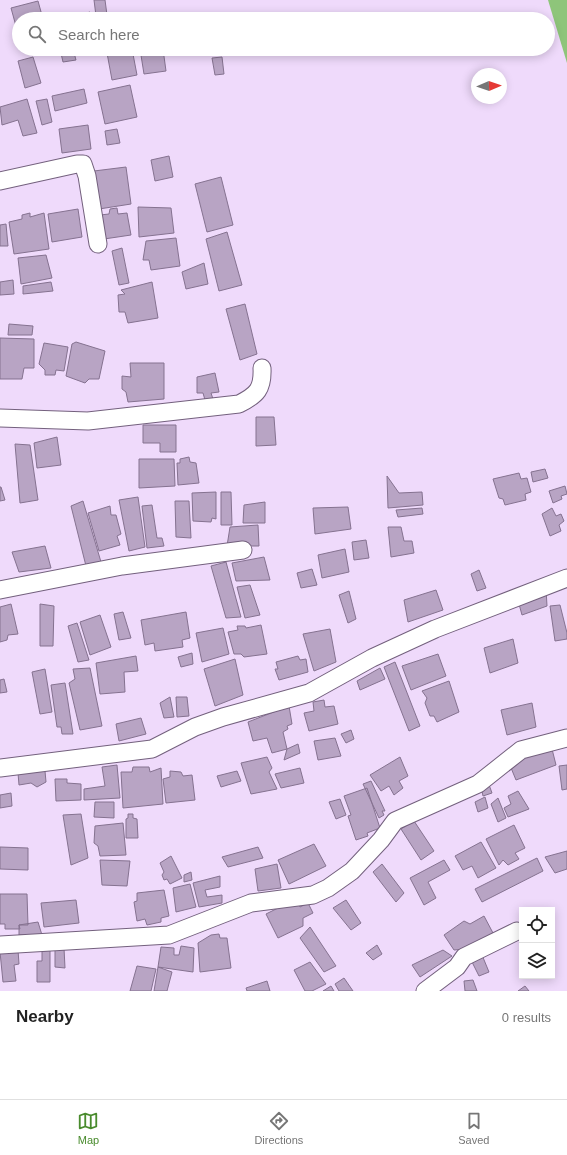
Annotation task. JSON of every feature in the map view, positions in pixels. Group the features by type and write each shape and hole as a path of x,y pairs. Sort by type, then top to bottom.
{"street":[{"path":"0,181 77,164 83,164 87,176 98,244"},
{"path":"0,418 88,421 239,404 252,398 257,392 262,378 262,368"},
{"path":"0,590 122,566 243,550"},
{"path":"0,768 152,749 195,727 223,717 309,693 372,658 435,629 567,578"},
{"path":"0,945 169,935 251,903 313,895 328,888 352,871 381,840 395,821 478,784 522,750 567,738"},
{"path":"425,991 456,967 464,957 517,931"}],"shaded area":[{"path":"548,0 567,0 567,63 555,23 555,12 552,12"}],"building":[{"path":"94,0 105,0 107,12 96,12"},
{"path":"38,1 41,12 12,12 11,8"},
{"path":"62,56 75,56 76,60 63,62"},
{"path":"108,56 133,56 137,75 112,80"},
{"path":"141,56 164,56 166,71 144,74"},
{"path":"33,57 41,83 25,88 18,61"},
{"path":"222,57 224,74 215,75 212,58"},
{"path":"130,85 137,117 105,124 98,92"},
{"path":"84,89 87,103 55,111 52,96"},
{"path":"27,99 37,133 23,136 18,120 2,125 0,107"},
{"path":"47,99 52,122 42,125 36,101"},
{"path":"88,125 91,149 62,153 59,129"},
{"path":"117,129 120,143 107,145 105,131"},
{"path":"169,156 173,177 155,181 151,160"},
{"path":"126,167 131,204 99,209 94,171"},
{"path":"221,177 233,225 207,232 195,184"},
{"path":"138,207 171,208 174,233 139,237"},
{"path":"117,208 118,214 127,213 131,235 104,239 100,215 109,214 110,209"},
{"path":"78,209 82,237 52,242 48,214"},
{"path":"30,213 30,217 44,213 49,249 14,254 9,222 22,219 22,215"},
{"path":"6,224 8,246 0,246 0,225"},
{"path":"227,232 242,285 219,291 206,239"},
{"path":"176,238 180,266 151,270 149,260 143,260 146,241"},
{"path":"122,248 129,283 119,285 112,251"},
{"path":"46,255 52,278 21,284 18,258"},
{"path":"204,263 208,284 186,289 182,272"},
{"path":"13,280 14,294 0,295 0,282"},
{"path":"51,282 53,291 23,294 23,286"},
{"path":"152,282 158,318 128,323 125,312 119,312 118,295 125,294 121,290"},
{"path":"245,304 257,354 240,360 226,309"},
{"path":"9,324 33,326 32,335 8,335"},
{"path":"0,338 34,339 34,368 24,368 22,379 0,379"},
{"path":"76,342 105,351 99,379 89,379 85,383 66,376 72,344"},
{"path":"44,343 68,347 64,371 56,370 55,375 45,375 45,370 39,364"},
{"path":"130,363 164,363 164,399 128,402 126,392 122,389 122,376 131,377"},
{"path":"215,373 219,392 211,393 213,399 205,400 203,393 197,393 197,377"},
{"path":"256,417 274,417 276,445 256,446"},
{"path":"143,425 176,425 176,452 160,452 160,443 143,443"},
{"path":"57,437 61,465 37,468 34,443"},
{"path":"15,444 30,445 38,500 20,503"},
{"path":"189,457 190,462 196,463 199,483 178,485 177,463 180,463 180,459"},
{"path":"139,459 174,459 175,486 139,488"},
{"path":"545,469 548,478 533,482 531,472"},
{"path":"519,473 521,479 527,478 531,492 525,494 526,500 505,505 503,499 499,498 493,479"},
{"path":"387,476 399,493 422,492 423,505 388,508"},
{"path":"565,486 567,494 561,496 562,499 553,503 549,491"},
{"path":"0,487 5,500 0,501"},
{"path":"216,492 216,519 212,518 211,522 193,521 192,493"},
{"path":"221,492 231,492 232,525 221,525"},
{"path":"138,497 145,547 129,551 119,500"},
{"path":"83,501 101,562 86,566 71,506"},
{"path":"175,501 189,501 191,538 176,537"},
{"path":"265,502 265,523 243,523 244,505"},
{"path":"152,505 157,538 162,538 164,546 147,548 142,506"},
{"path":"110,506 111,515 116,515 121,534 117,536 120,545 99,551 88,513"},
{"path":"348,507 351,529 315,534 313,508"},
{"path":"422,508 423,514 398,517 396,510"},
{"path":"552,508 556,516 561,514 564,521 559,525 561,531 550,536 542,514"},
{"path":"258,525 259,546 227,546 230,527"},
{"path":"388,527 401,527 404,541 412,541 414,553 391,557"},
{"path":"366,540 369,558 354,560 352,542"},
{"path":"45,546 51,568 19,572 12,552"},
{"path":"345,549 349,572 322,578 318,555"},
{"path":"264,557 270,580 236,581 232,563"},
{"path":"226,562 241,617 226,618 211,566"},
{"path":"312,569 317,585 301,588 297,573"},
{"path":"479,570 486,588 477,591 471,574"},
{"path":"250,585 260,615 245,618 237,587"},
{"path":"546,589 547,606 522,615 519,604"},
{"path":"436,590 443,610 408,622 404,600"},
{"path":"349,591 356,619 348,623 339,595"},
{"path":"11,604 18,634 8,635 7,640 0,642 0,607"},
{"path":"40,604 54,606 53,646 40,646"},
{"path":"560,605 567,633 567,639 555,641 550,606"},
{"path":"123,612 131,638 119,640 114,614"},
{"path":"186,612 190,638 182,640 183,647 155,651 154,643 145,645 141,620"},
{"path":"100,615 111,647 90,655 80,622"},
{"path":"77,623 89,660 78,662 68,626"},
{"path":"261,625 267,654 244,657 241,654 234,654 228,632 238,630 237,626 245,626 246,628"},
{"path":"223,628 229,654 202,662 196,633"},
{"path":"330,629 336,662 314,671 303,634"},
{"path":"513,639 518,663 490,673 484,648"},
{"path":"192,653 193,664 181,667 178,657"},
{"path":"438,654 446,676 411,690 402,666"},
{"path":"136,656 138,671 124,672 125,692 100,694 96,663"},
{"path":"298,656 300,660 306,659 308,672 279,680 275,669 278,669 276,662"},
{"path":"235,659 243,695 215,706 204,669"},
{"path":"395,662 420,726 409,731 384,667"},
{"path":"90,668 102,726 80,730 69,683 75,679 73,669"},
{"path":"380,668 385,679 360,690 357,681"},
{"path":"45,669 52,712 40,714 32,672"},
{"path":"4,679 7,692 0,693 0,680"},
{"path":"449,681 459,712 437,722 434,716 430,716 425,703 427,698 422,691"},
{"path":"65,683 73,734 62,734 61,727 57,727 51,685"},
{"path":"170,697 174,717 164,718 160,703"},
{"path":"176,697 187,697 189,716 177,717"},
{"path":"324,700 325,707 334,706 338,724 309,731 304,713 314,711 313,702"},
{"path":"532,703 536,727 507,735 501,710"},
{"path":"289,706 292,724 287,726 288,729 283,732 287,749 272,753 267,738 253,741 248,722"},
{"path":"141,718 146,734 119,741 116,724"},
{"path":"351,730 354,739 346,743 341,734"},
{"path":"335,738 341,756 318,760 314,741"},
{"path":"298,744 300,753 284,760 287,749"},
{"path":"552,749 556,765 516,780 509,763"},
{"path":"267,757 272,768 269,772 277,789 251,794 241,763"},
{"path":"400,757 408,776 399,781 403,788 394,795 389,786 381,791 370,775"},
{"path":"117,765 120,798 84,800 84,789 105,786 102,767"},
{"path":"567,765 567,789 562,790 559,766"},
{"path":"133,767 149,767 150,772 161,768 163,804 123,808 121,772 132,772"},
{"path":"300,768 304,783 281,788 275,774"},
{"path":"45,771 46,782 37,787 31,783 19,785 18,773"},
{"path":"170,771 181,772 183,776 192,775 195,800 166,803 163,779 170,777"},
{"path":"237,771 241,781 221,787 217,776"},
{"path":"55,779 67,779 67,783 81,784 81,800 56,801"},
{"path":"371,781 385,811 382,811 384,815 379,818 363,784"},
{"path":"488,782 492,793 483,796 481,787"},
{"path":"367,788 380,828 367,833 368,836 356,840 348,816 351,815 344,796"},
{"path":"518,791 529,809 508,817 504,808 511,804 508,796"},
{"path":"11,793 12,806 0,808 0,795"},
{"path":"485,797 488,808 478,812 475,802"},
{"path":"498,798 506,818 498,822 491,804"},
{"path":"340,799 346,815 336,819 329,802"},
{"path":"95,802 114,802 114,818 94,817"},
{"path":"81,814 88,858 71,865 63,815"},
{"path":"128,814 133,814 133,818 137,819 138,838 126,838 126,819 128,818"},
{"path":"414,821 434,851 421,860 401,829"},
{"path":"123,823 126,855 100,856 98,846 94,843 95,826"},
{"path":"514,825 525,848 515,853 519,859 508,865 503,860 499,865 486,839"},
{"path":"481,842 496,868 478,878 472,866 463,870 455,856"},
{"path":"314,844 326,866 289,884 278,860"},
{"path":"0,847 28,848 28,870 0,869"},
{"path":"258,847 263,858 228,867 222,857"},
{"path":"567,851 567,869 555,873 545,857"},
{"path":"171,856 182,878 170,884 167,879 164,880 162,875 164,872 160,863"},
{"path":"537,858 543,871 482,902 475,889"},
{"path":"100,860 130,861 127,886 102,885"},
{"path":"444,860 450,870 428,882 436,898 424,905 410,878"},
{"path":"277,864 281,888 258,891 255,869"},
{"path":"382,864 404,893 396,902 373,872"},
{"path":"191,872 192,880 184,882 184,875"},
{"path":"220,876 220,887 205,890 207,897 222,895 222,903 199,907 193,883"},
{"path":"190,884 196,907 176,912 173,888"},
{"path":"164,890 169,916 161,918 161,922 147,925 145,919 137,921 134,902 137,901 137,893"},
{"path":"0,894 27,894 28,925 19,925 20,929 5,929 5,924 0,924"},
{"path":"296,899 300,907 308,903 313,913 303,918 303,926 278,938 266,914"},
{"path":"76,900 79,923 44,927 41,903"},
{"path":"346,900 361,923 351,930 333,908"},
{"path":"484,916 493,933 467,949 454,950 444,935 464,921 470,924"},
{"path":"38,922 42,935 19,935 19,925"},
{"path":"310,927 336,966 324,972 300,938"},
{"path":"219,934 220,938 227,938 231,968 200,972 198,943 211,935"},
{"path":"377,945 382,954 373,960 366,953"},
{"path":"181,946 194,948 193,972 158,967 161,947 174,948 174,955 179,955"},
{"path":"55,948 64,948 65,968 55,967"},
{"path":"42,949 50,949 50,982 37,982 37,961 42,961"},
{"path":"18,950 19,964 14,965 16,981 3,982 0,952"},
{"path":"443,950 452,956 420,977 412,965"},
{"path":"482,955 489,972 479,976 470,958"},
{"path":"310,962 326,984 312,991 305,991 294,970"},
{"path":"137,966 156,969 151,991 130,991"},
{"path":"158,967 172,972 167,991 154,991"},
{"path":"344,978 353,991 339,991 335,984"},
{"path":"473,980 477,991 465,991 464,981"},
{"path":"267,981 270,991 247,991 246,988"},
{"path":"331,986 334,991 323,991"},
{"path":"525,986 529,991 518,991"}]}
